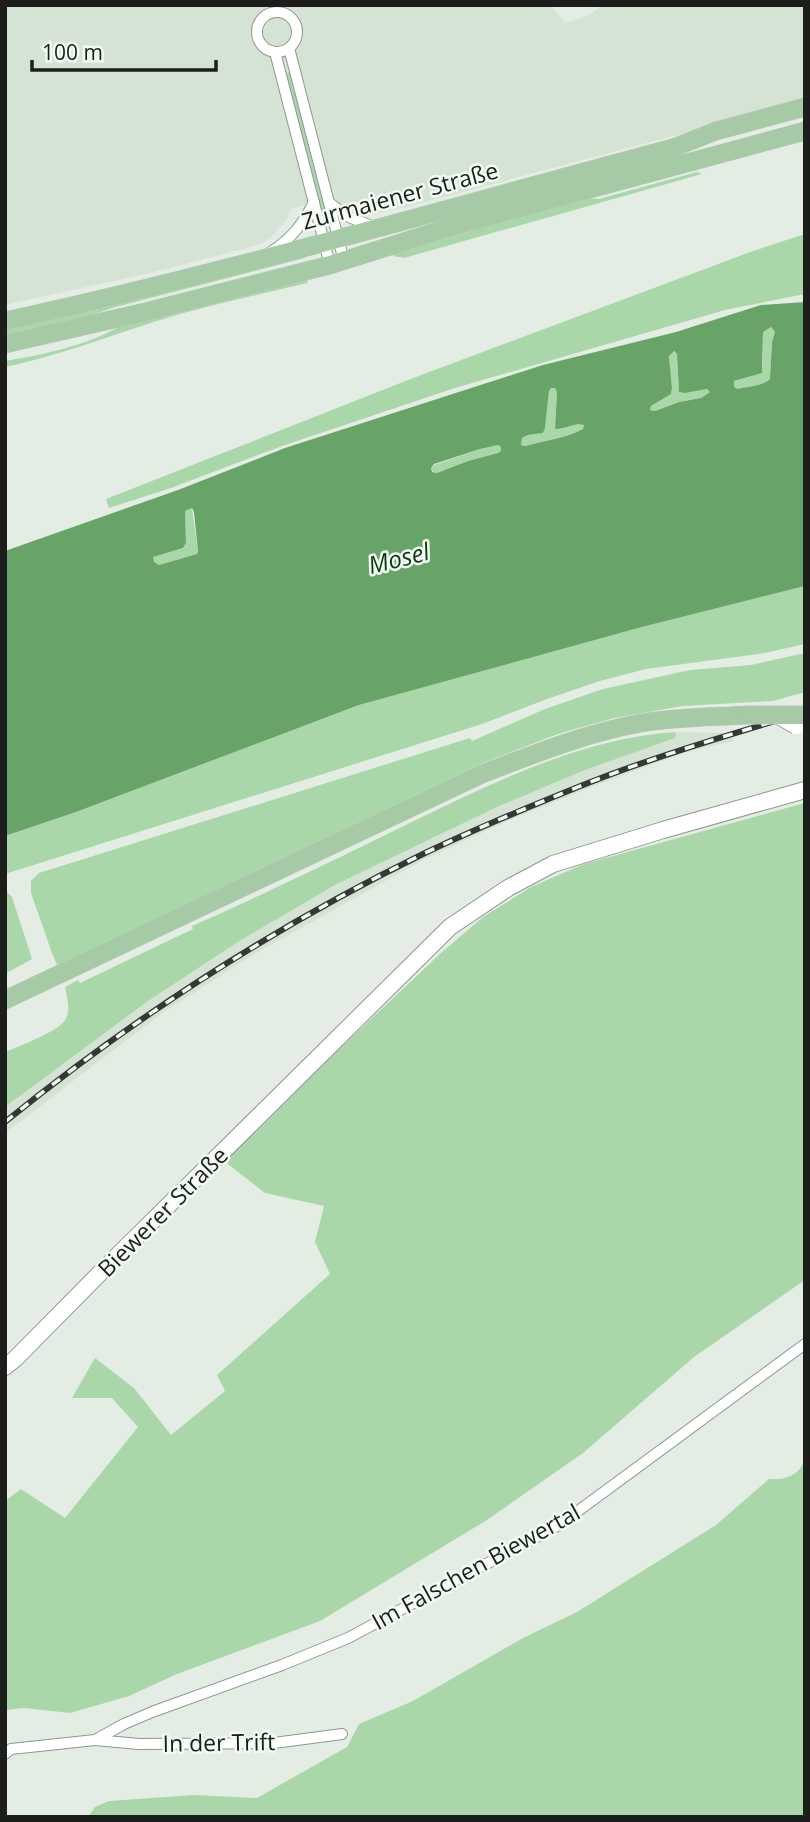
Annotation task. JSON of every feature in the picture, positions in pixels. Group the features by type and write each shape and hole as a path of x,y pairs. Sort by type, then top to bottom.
{"main road":[{"name":"Zurmaiener Straße","path":"5,321 261,259 673,148 716,131 805,107"},
{"name":"Zurmaiener Straße","path":"5,344 337,263 457,225 805,131"},
{"path":"5,1000 482,774 579,738 642,723 686,718 777,715 802,724"}],"street":[{"path":"272,12 285,13 294,22 296,38 289,48 275,52 262,46 257,30 262,18 272,12"},
{"path":"289,48 331,204 331,240"},
{"path":"275,52 314,202 331,240 337,263"},
{"path":"261,259 290,239 314,202"},
{"path":"331,204 349,218 379,227"},
{"name":"Biewerer Straße","path":"5,1367 450,927 508,888 553,864 801,789"},
{"name":"Im Falschen Biewertal","path":"95,1740 152,1712 348,1639 559,1525 805,1344"},
{"name":"In der Trift","path":"95,1740 139,1744 274,1743 342,1734"},
{"path":"5,1754 11,1749 95,1740"}],"shaded area":[{"path":"5,5 551,5 565,23 587,16 603,5 805,5 805,101 367,216 331,204 329,198 291,209 287,219 263,243 150,273 5,305"},
{"path":"290,72 330,222 325,223 286,74"},
{"path":"697,172 702,174 404,258 393,256 399,250 580,198 599,199"},
{"path":"805,234 805,294 725,310 455,388 109,508 106,499 408,380"},
{"path":"303,253 305,258 5,339 5,329"},
{"path":"309,277 307,283 178,315 64,352 5,367 5,361 80,344 122,325"},
{"path":"771,327 775,332 770,379 756,386 738,389 734,387 734,381 752,376 763,366 763,331"},
{"path":"673,351 677,354 679,392 707,389 710,392 701,398 679,402 655,411 650,410 651,406 671,394 669,355"},
{"path":"550,388 555,388 557,392 555,429 580,424 584,425 583,429 554,439 521,445 522,438 543,433"},
{"path":"498,445 501,452 437,473 431,468 480,449"},
{"path":"192,508 197,554 159,565 153,562 153,557 183,548 186,543 185,511"},
{"path":"805,586 805,644 765,653 646,669 600,681 482,724 5,874 5,836 76,812 359,705 642,627"},
{"path":"805,653 805,692 773,701 683,706 614,718 558,734 483,763 72,959 57,965 53,956 31,893 31,881 39,873 470,738 472,741 545,709 603,689 690,670 751,665"},
{"path":"676,732 727,733 734,741 685,752 594,786 505,822 423,860 251,956 161,1014 5,1133 5,1107 148,1001 241,940 335,885 497,807 585,770 674,738"},
{"path":"676,732 675,738 585,770 497,807 335,885 241,940 148,1001 5,1107 5,1052 61,1025 68,1012 65,987 78,980 80,983 193,929 192,926 509,777 574,752 641,736"},
{"path":"805,803 805,1280 694,1357 583,1453 487,1520 320,1621 177,1674 129,1696 70,1713 24,1708 5,1710 5,1501 21,1489 65,1518 138,1427 112,1398 72,1398 95,1358 134,1388 171,1435 225,1391 217,1375 330,1274 315,1242 324,1206 265,1193 224,1161 441,953 483,917 531,887 584,864"},
{"path":"5,890 12,897 32,959 5,974"},
{"path":"805,1459 805,1817 88,1817 95,1807 109,1801 194,1795 257,1798 347,1747 359,1724 413,1701 525,1637 577,1612 716,1525 769,1479 786,1478 795,1473"}],"water":[{"name":"Mosel","path":"805,302 805,586 642,627 359,705 76,812 5,836 5,551 178,490 285,448 543,365 676,332 761,305","holes":["771,327 775,332 770,379 738,389 734,387 734,381 762,373 763,332","674,351 677,354 679,392 707,389 710,392 701,398 679,402 655,411 650,410 651,406 671,394 669,356","555,388 557,392 555,429 580,424 584,425 583,429 555,439 521,445 522,438 543,433 549,391","498,445 501,447 498,453 437,473 432,472 434,464 480,449","192,508 197,554 159,565 154,562 153,557 183,548 186,543 185,511"]}],"railway":[{"path":"5,1122 103,1047 206,976 368,882 464,835 588,783 669,754 805,712"}]}
